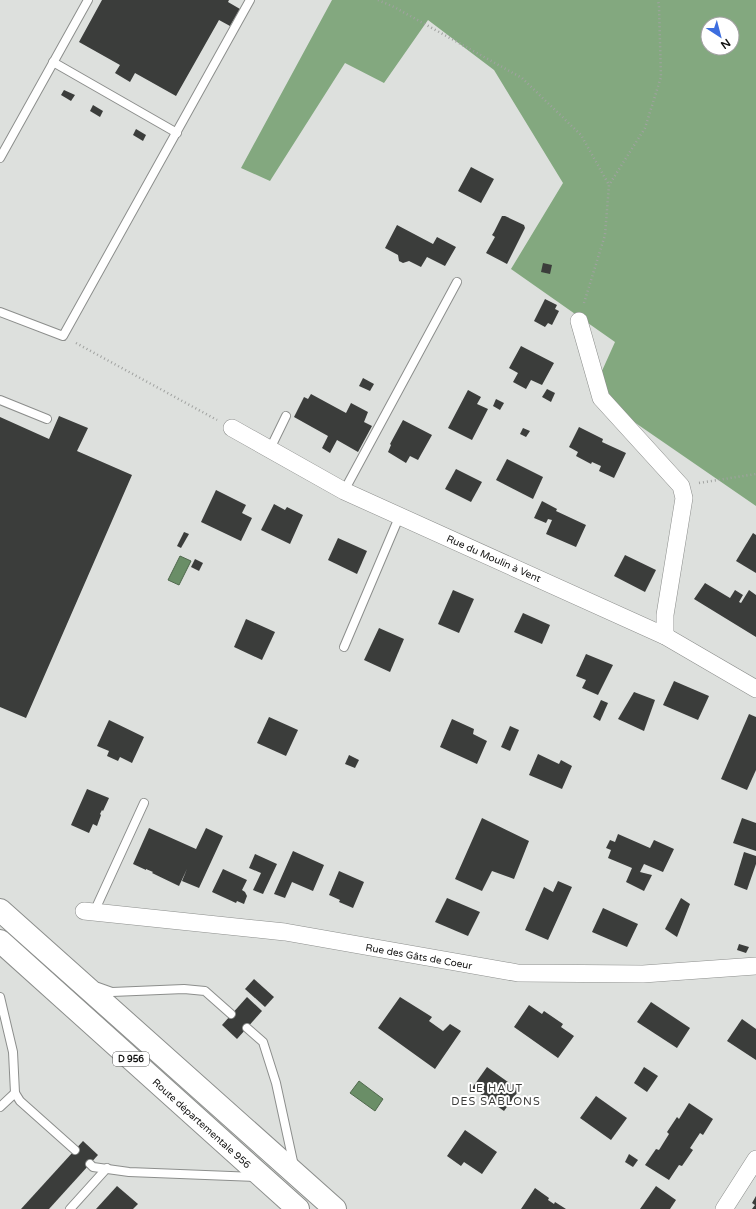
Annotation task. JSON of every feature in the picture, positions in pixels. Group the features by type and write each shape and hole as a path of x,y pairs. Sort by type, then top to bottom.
{"highway":[{"name":"D 956","path":"0,910 335,1209"},
{"name":"Route départementale 956","path":"0,942 262,1177"},
{"name":"D 956","path":"262,1177 298,1209"}],"street":[{"path":"579,321 601,398 681,486 684,498 665,615 665,636"},
{"name":"Rue du Moulin à Vent","path":"232,428 344,490 665,636 756,689"},
{"name":"Rue des Gâts de Coeur","path":"89,912 285,932 518,973 643,974 756,966"},
{"path":"724,1209 756,1159"}],"lane":[{"path":"0,158 88,0"},
{"path":"0,312 63,336 250,0"},
{"path":"53,62 177,133"},
{"path":"344,490 457,282"},
{"path":"0,400 47,419"},
{"path":"270,449 286,416"},
{"path":"344,647 400,515"},
{"path":"89,912 144,803"},
{"path":"80,980 112,992 184,989 205,992 231,1014"},
{"path":"0,997 13,1052 15,1092 20,1101 75,1150"},
{"path":"247,1028 263,1042 276,1083 296,1174"},
{"path":"0,1107 15,1092"},
{"path":"90,1164 93,1167 130,1172 262,1177"},
{"path":"70,1209 107,1168"}],"path":[{"path":"378,0 394,7 522,78 581,135 609,185"},
{"path":"579,321 589,282 605,235 609,185 645,128 661,77 658,0"},
{"path":"63,336 232,428"},
{"path":"681,486 756,474"}],"shaded area":[{"path":"332,0 756,0 756,506 592,393 615,342 511,269 563,183 494,70 428,20 384,83 345,63 270,181 241,168"},
{"path":"180,556 191,561 179,585 168,580"},
{"path":"359,1081 383,1099 375,1111 350,1093"}],"building":[{"path":"102,0 229,0 228,2 240,9 230,26 219,20 176,96 135,73 130,82 115,73 120,65 79,42"},
{"path":"64,90 75,95 71,101 61,95"},
{"path":"93,105 103,111 100,117 90,111"},
{"path":"136,129 146,135 143,141 133,135"},
{"path":"471,167 494,179 481,203 458,191"},
{"path":"502,216 524,225 525,228 507,264 486,253 495,237 492,235"},
{"path":"397,225 433,244 437,237 456,247 445,266 427,257 421,267 409,261 403,263 399,261 398,255 385,248"},
{"path":"543,263 552,265 550,274 541,272"},
{"path":"545,299 557,305 555,309 559,311 552,325 548,323 545,327 534,321"},
{"path":"521,346 554,363 542,385 531,380 526,389 513,382 518,373 509,368"},
{"path":"363,378 374,384 370,391 359,386"},
{"path":"547,389 555,393 551,402 542,397"},
{"path":"468,390 481,397 477,404 488,409 472,440 448,428"},
{"path":"311,394 346,413 351,403 368,412 364,422 372,426 358,452 337,440 330,453 322,448 328,436 294,417 304,397 308,399"},
{"path":"496,399 504,403 500,410 493,406"},
{"path":"59,416 88,428 77,451 132,475 26,718 0,707 0,417 49,439"},
{"path":"403,420 432,435 418,460 410,456 406,463 388,452 391,445 390,444"},
{"path":"579,427 603,439 602,442 626,453 614,478 599,471 601,466 592,462 591,464 576,456 578,452 569,447"},
{"path":"523,428 530,431 526,437 520,434"},
{"path":"507,459 543,477 533,499 496,480"},
{"path":"456,469 482,482 471,502 445,489"},
{"path":"216,490 246,505 242,513 252,518 241,541 201,522"},
{"path":"542,501 557,509 556,511 586,525 576,547 546,534 552,520 548,519 546,523 534,518"},
{"path":"274,504 285,510 287,507 303,515 290,544 261,530"},
{"path":"184,532 189,534 181,548 177,546"},
{"path":"753,533 756,535 756,573 736,561"},
{"path":"338,538 367,551 357,574 328,560"},
{"path":"625,555 656,570 645,592 614,576"},
{"path":"195,559 203,563 199,571 191,567"},
{"path":"705,583 730,598 735,590 743,595 739,602 741,603 749,590 756,595 756,637 694,599"},
{"path":"453,590 474,599 459,633 438,624"},
{"path":"523,613 550,625 542,644 514,632"},
{"path":"246,619 275,632 262,660 234,647"},
{"path":"379,628 404,639 390,672 364,660"},
{"path":"586,654 613,665 598,695 582,688 586,680 576,676"},
{"path":"674,681 709,696 698,720 663,705"},
{"path":"634,692 655,700 644,731 618,719"},
{"path":"601,700 608,703 600,721 593,717"},
{"path":"749,714 756,717 756,770 747,790 721,779"},
{"path":"269,717 298,730 286,756 257,743"},
{"path":"452,719 474,729 473,734 487,741 477,764 440,747"},
{"path":"109,720 144,737 132,763 120,757 118,761 107,756 109,751 97,746"},
{"path":"510,726 519,730 510,751 501,747"},
{"path":"538,754 559,764 561,760 572,766 562,789 529,775"},
{"path":"349,755 359,760 355,768 345,764"},
{"path":"87,789 109,798 100,814 101,815 97,826 93,824 89,833 71,825"},
{"path":"482,818 529,841 514,879 492,871 482,891 455,879"},
{"path":"742,818 756,823 756,851 733,843"},
{"path":"149,828 196,849 206,828 223,836 199,888 182,881 187,869 179,886 152,873 153,872 133,864"},
{"path":"618,834 650,848 654,840 674,849 663,872 644,864 640,872 652,875 644,891 626,882 632,868 608,858 611,850 606,848 610,840 615,842"},
{"path":"293,851 324,865 313,891 292,882 285,898 274,894"},
{"path":"744,852 756,856 756,864 747,890 734,885"},
{"path":"255,854 277,864 263,894 253,890 261,873 249,868"},
{"path":"223,869 247,880 242,890 247,896 244,904 237,901 236,903 212,892"},
{"path":"339,871 364,882 353,908 339,902 340,900 329,895"},
{"path":"558,881 572,887 548,940 525,930 544,887 553,892"},
{"path":"447,898 480,912 468,936 435,922"},
{"path":"681,898 690,904 677,937 665,929"},
{"path":"603,908 638,924 627,947 592,932"},
{"path":"739,944 749,947 746,953 737,950"},
{"path":"254,979 274,997 265,1007 245,989"},
{"path":"247,997 262,1011 237,1039 222,1025"},
{"path":"400,997 432,1017 429,1021 443,1031 450,1024 461,1031 435,1069 378,1028"},
{"path":"651,1002 690,1028 677,1048 637,1022"},
{"path":"529,1005 542,1014 544,1011 563,1024 561,1027 574,1036 558,1058 514,1027"},
{"path":"742,1019 756,1029 756,1060 727,1041"},
{"path":"487,1067 519,1090 504,1111 472,1088"},
{"path":"644,1067 658,1076 647,1092 634,1083"},
{"path":"596,1096 627,1118 611,1140 580,1118"},
{"path":"689,1103 713,1119 703,1135 700,1133 690,1148 693,1150 682,1166 679,1165 669,1180 645,1165 656,1149 659,1150 669,1134 667,1132 677,1117 679,1119"},
{"path":"465,1130 497,1152 482,1174 464,1162 461,1166 447,1156"},
{"path":"83,1141 98,1155 49,1209 21,1209"},
{"path":"629,1154 638,1160 633,1167 625,1162"},
{"path":"117,1186 138,1204 133,1209 96,1209"},
{"path":"656,1186 676,1200 670,1209 640,1209"},
{"path":"535,1188 549,1198 548,1200 554,1204 555,1202 566,1209 521,1209"},
{"path":"756,1196 756,1209 752,1209 755,1205 752,1203"}],"district":[{"name":"LE HAUT DES SABLONS","path":"496,1094"}]}
